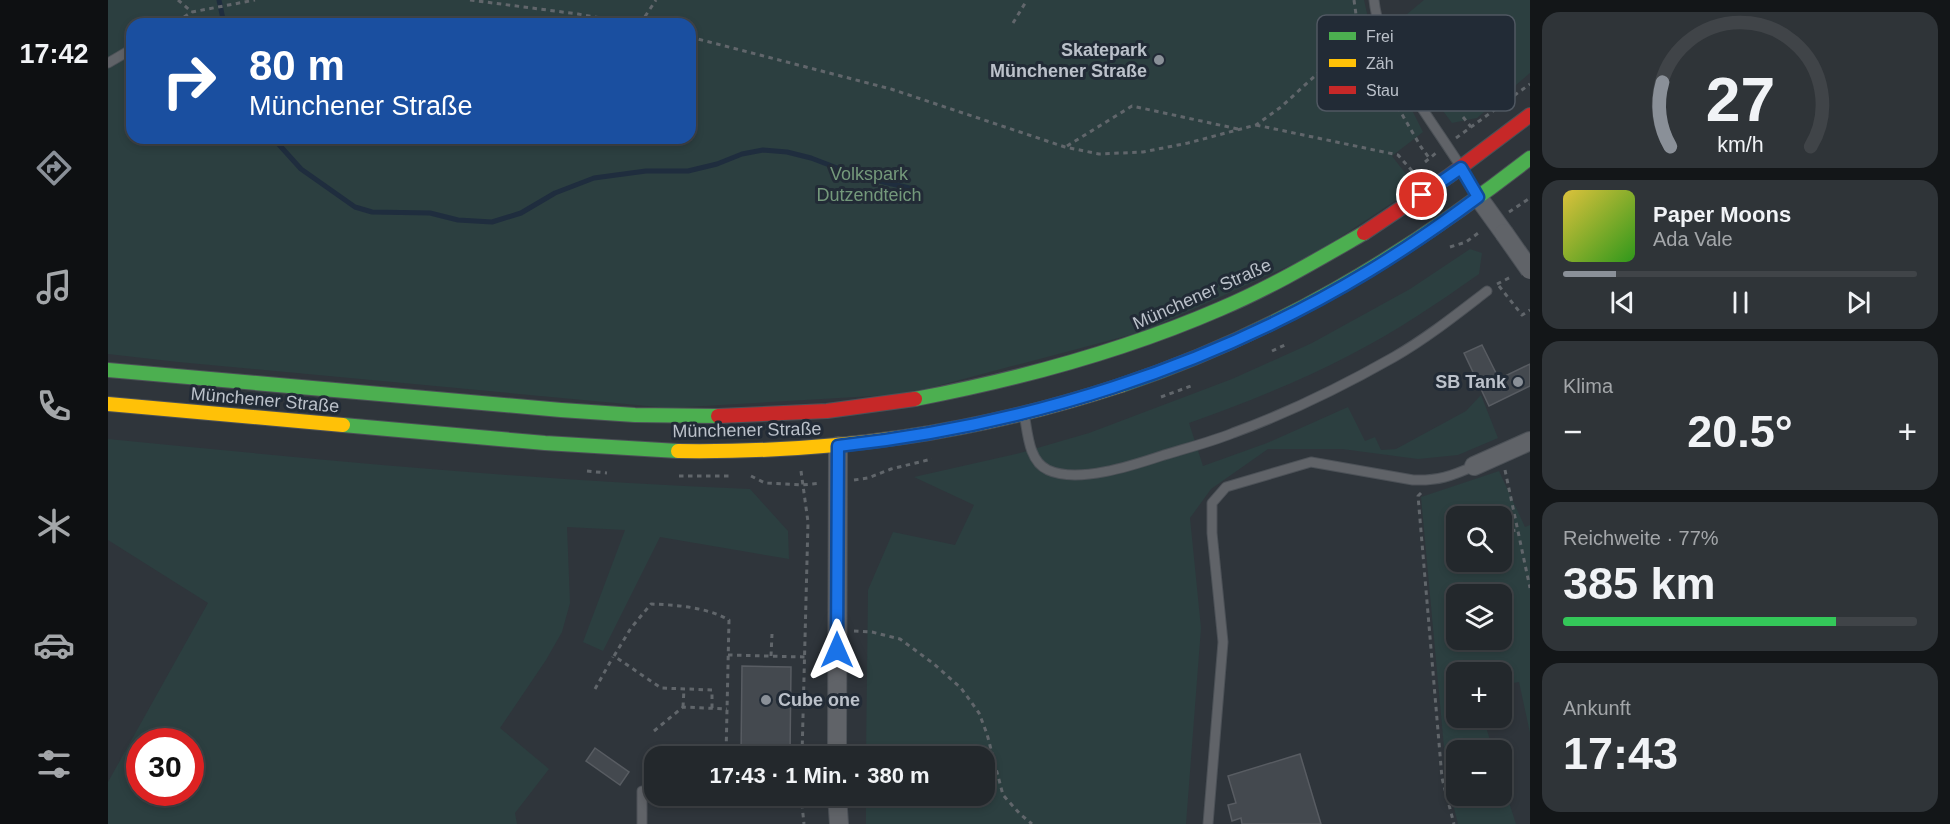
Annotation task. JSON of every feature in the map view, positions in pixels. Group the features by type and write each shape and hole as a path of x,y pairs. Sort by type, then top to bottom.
{"main road":[{"name":"Münchener Straße","path":"108,404 517,441 629,449 735,451 840,426 903,403 1060,368 1168,331 1277,282 1332,252 1408,205 1530,115"},
{"name":"Münchener Straße","path":"108,370 602,413 714,417 773,415 840,426 940,432 1024,414 1117,386 1253,332 1336,290 1403,250 1530,158"},
{"path":"1461,168 1478,197"},
{"path":"1332,252 1341,266 1341,276 1336,290"}],"street":[{"path":"1478,197 1504,233 1522,273"},
{"path":"837,746 840,426"},
{"path":"1474,466 1530,441"},
{"path":"838,806 839,824"}],"lane":[{"path":"1374,0 1376,15"},
{"path":"108,63 126,52"},
{"path":"1425,111 1461,168"},
{"path":"1024,414 1034,459 1047,470 1066,475 1102,472 1141,463 1234,433 1292,409 1345,383 1395,357 1487,291"},
{"path":"1208,824 1223,642 1212,533 1212,503 1227,487 1311,462 1413,480 1448,477 1474,466"},
{"path":"642,790 642,824"}],"path":[{"path":"178,0 192,12"},
{"path":"182,18 192,12 255,0"},
{"path":"470,0 600,18"},
{"path":"644,18 656,0"},
{"path":"1013,23 1027,0"},
{"path":"1354,0 1356,15"},
{"path":"696,39 891,89 1065,147 1099,154 1143,152 1256,125 1281,107 1317,74"},
{"path":"1515,95 1530,84"},
{"path":"1065,147 1132,106 1241,130"},
{"path":"1400,111 1430,159"},
{"path":"1463,117 1471,126 1492,111"},
{"path":"1256,125 1398,155 1414,173"},
{"path":"1487,291 1522,273"},
{"path":"1497,284 1522,315 1530,310"},
{"path":"1502,454 1528,567 1530,588"},
{"path":"765,483 802,485 868,478"},
{"path":"1430,480 1418,496 1442,778 1454,824"},
{"path":"802,485 808,522 802,746"},
{"path":"1512,531 1518,530"},
{"path":"595,689 631,627 651,604 679,605 718,613 729,620 726,746"},
{"path":"872,632 900,639 934,664 961,688 979,712 1003,795 1032,824"},
{"path":"771,656 772,634"},
{"path":"728,655 805,657"},
{"path":"614,656 661,688 712,690 712,708"},
{"path":"683,707 684,689"},
{"path":"654,731 683,707 727,709"},
{"path":"802,806 804,824"}],"green space":[{"name":"Volkspark Dutzendteich","path":"108,0 1364,0 1367,15 1317,15 1317,111 1412,111 1423,132 1392,156 1416,187 1315,254 1145,331 907,394 669,408 108,354"},
{"path":"1424,0 1530,0 1530,73 1515,86 1515,15 1406,15"},
{"path":"1443,111 1485,111 1477,118 1452,123"},
{"path":"1470,249 1482,253 1479,274 1400,327 1330,365 1250,400 1189,423 1203,466 1267,443 1348,407 1365,441 1375,437 1381,450 1396,449 1466,411 1481,395 1498,438 1458,455 1418,459 1342,449 1268,449 1211,489 1190,518 1201,628 1186,824 866,824 866,806 995,806 995,746 866,746 868,590 893,532 955,545 974,505 914,477 1020,453 1089,433 1232,379 1312,343 1410,289"},
{"path":"108,439 509,475 750,489 788,531 789,559 660,537 603,651 583,642 625,530 567,527 570,603 562,632 500,728 549,769 515,813 517,824 108,824 108,782 126,750 126,806 204,806 204,728 138,728 208,603 108,540"},
{"path":"1499,471 1525,527 1530,525 1530,733 1519,682 1512,683 1512,662 1446,662 1446,728 1486,728 1490,740 1446,740 1446,769 1421,497"},
{"path":"1454,806 1510,806 1516,824 1458,824"}],"building":[{"path":"1482,345 1499,379 1530,364 1530,386 1489,406 1464,353"},
{"name":"Cube one","path":"742,666 791,667 790,746 741,746"},
{"path":"595,748 629,772 620,785 586,761"},
{"path":"1300,754 1321,824 1242,824 1241,818 1232,821 1228,805 1236,803 1228,776"}],"waterway":[{"path":"219,0 223,18"},
{"path":"278,144 301,169 355,207 372,212 430,213 458,220 492,222 521,213 555,193 594,178 646,171 688,171 717,164 742,154 763,150 787,152 811,158 858,176 918,190"}],"traffic: fast":[{"path":"1122,385 1232,342 1336,289 1434,228 1530,158"},
{"path":"915,399 993,383 1070,363 1183,324 1257,292 1364,233"},
{"path":"108,370 561,410 635,415 718,416"},
{"path":"343,425 545,443 678,451"}],"traffic: slow":[{"path":"678,451 793,448 903,437 1012,416 1122,385"},
{"path":"108,404 343,425"}],"traffic: jam":[{"path":"1364,233 1449,176 1530,115"},
{"path":"718,416 827,411 915,399"}],"place":[{"name":"Skatepark Münchener Straße","path":"1159,60"},
{"name":"SB Tank","path":"1518,382"},
{"name":"Cube one","path":"766,700"}],"route":[{"path":"837,650 838,446 940,432 1024,414 1117,386 1234,340 1306,306 1368,272 1420,239 1478,197 1461,168 1422,195"}]}
